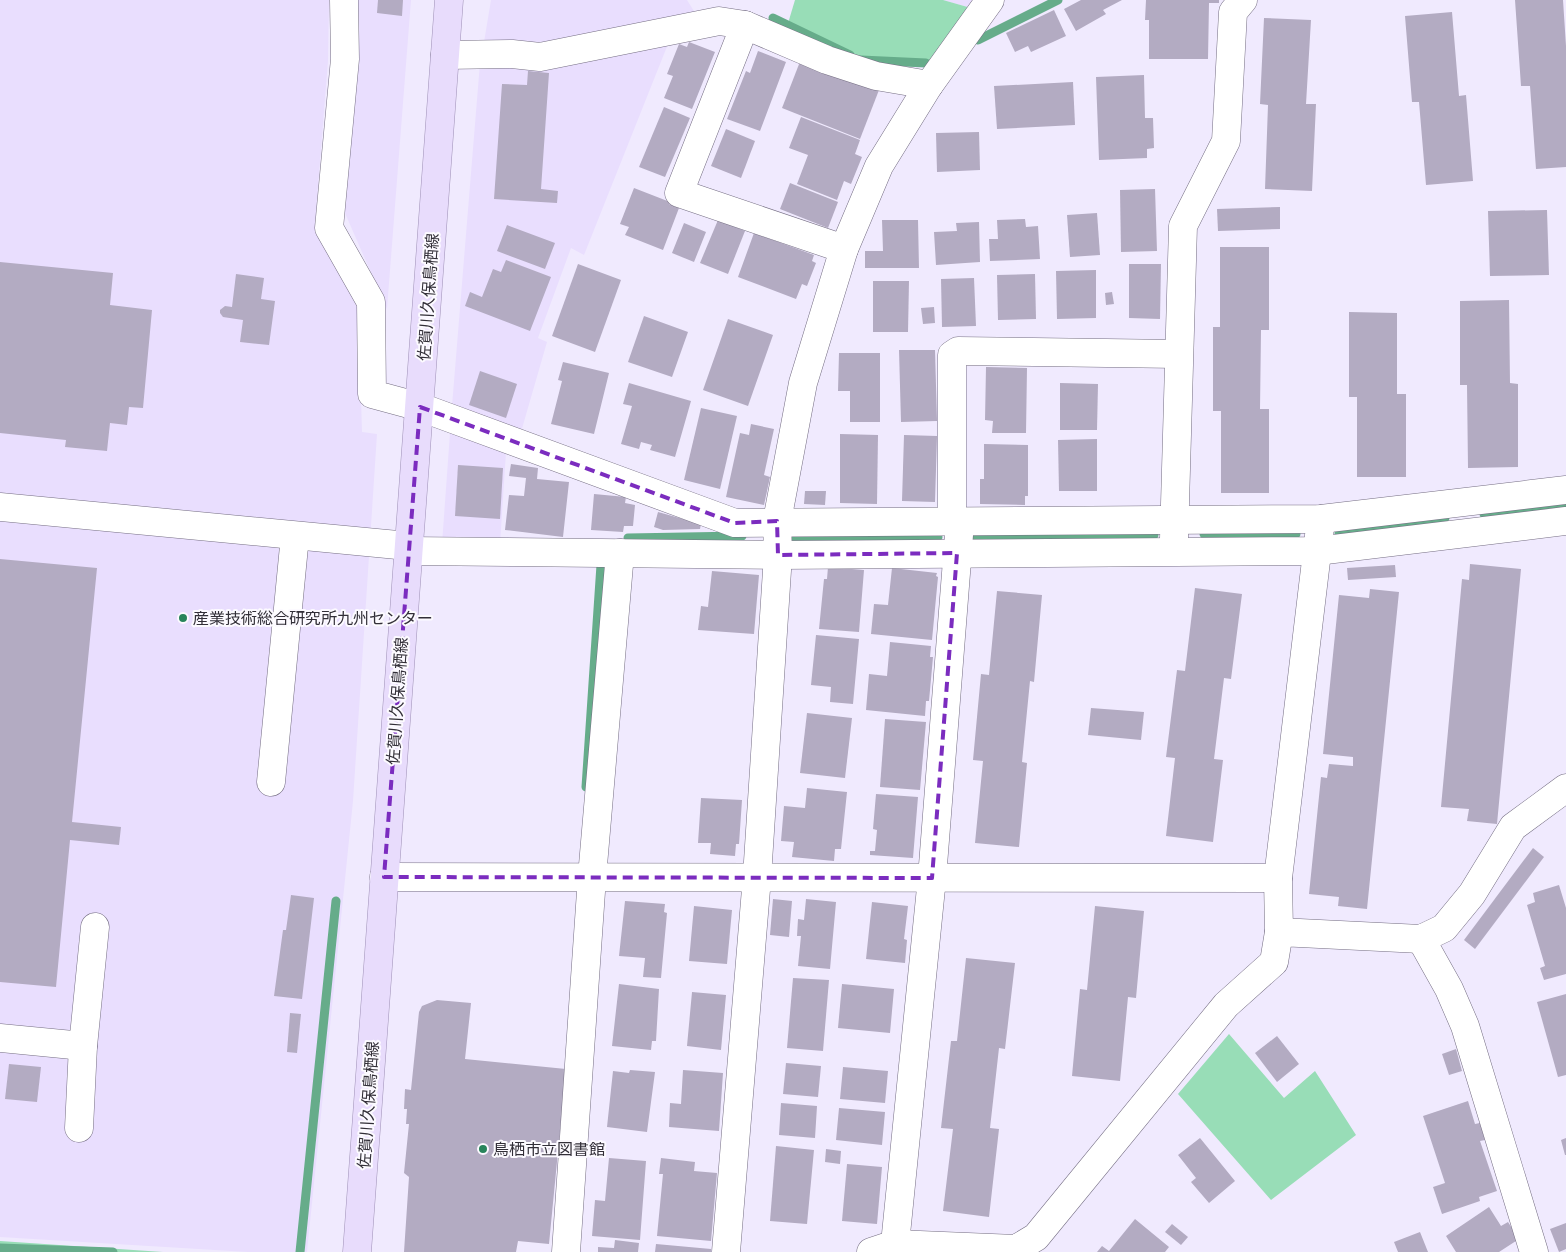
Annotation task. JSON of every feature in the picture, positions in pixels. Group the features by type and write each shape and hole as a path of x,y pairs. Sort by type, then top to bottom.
{"main road":[{"name":"佐賀川久保鳥栖線","path":"357,1252 449,0"}],"street":[{"path":"344,0 345,59 329,228 371,302 372,394 420,407 735,523 777,521 1320,519 1566,490"},
{"path":"726,1252 757,877 778,555 777,521 803,383 844,249 879,166 929,85 990,0"},
{"path":"1174,552 1183,226 1226,141 1233,12 1243,0"},
{"path":"445,55 512,54 540,57 719,21 745,25 827,60 876,76 929,85"},
{"path":"745,25 679,193 844,249"},
{"path":"1178,354 958,351 952,355 957,553 932,878 883,1248 1016,1249 1040,1245 1226,1005 1274,962 1279,932 1278,878 1320,519"},
{"path":"0,507 408,549 778,555 1317,551 1566,521"},
{"path":"271,782 295,536"},
{"path":"566,1252 592,877 620,553"},
{"path":"1279,932 1421,939 1444,928 1472,894 1513,827 1566,788"},
{"path":"384,878 1278,878"},
{"path":"79,1128 83,1046 95,927"},
{"path":"1421,939 1449,989 1465,1026 1534,1252"},
{"path":"0,1038 83,1046"}],"highlighted area":[{"path":"420,407 735,523 777,521 778,555 957,553 932,878 384,877"}],"shaded area":[{"name":"産業技術総合研究所九州センター","path":"0,0 329,0 328,61 315,224 358,293 362,432 377,434 353,801 307,1252 248,1252 0,1237"},
{"path":"356,0 411,0 387,309 341,204"},
{"path":"491,0 687,0 699,19 544,46 484,42"},
{"path":"943,0 977,0 971,8"},
{"path":"668,44 584,255 571,248 538,338 547,342 521,432 452,406 480,63"},
{"path":"450,433 506,452 500,544 442,544"}],"green space":[{"path":"795,0 943,0 971,8 929,66 861,64 786,30"},
{"path":"1229,1034 1284,1098 1315,1071 1356,1135 1271,1200 1178,1094"},
{"path":"0,1241 163,1252 0,1252"}],"building":[{"path":"378,0 403,0 402,16 377,13"},
{"path":"1081,0 1122,0 1103,10 1106,14 1076,31 1064,9"},
{"path":"1146,0 1219,0 1219,3 1209,3 1208,59 1149,59 1149,20 1145,20"},
{"path":"1515,0 1563,0 1566,46 1566,167 1536,169 1530,86 1521,86"},
{"path":"1054,10 1066,36 1031,52 1028,46 1015,52 1006,33"},
{"path":"1452,12 1459,96 1466,95 1473,181 1426,185 1419,102 1412,102 1405,16"},
{"path":"1264,18 1311,20 1306,104 1316,104 1312,191 1265,189 1268,105 1260,104"},
{"path":"689,42 715,52 692,109 664,98 673,76 667,74 679,44 687,47"},
{"path":"758,51 786,62 760,131 727,119 746,71 750,73"},
{"path":"801,59 879,90 860,139 782,108"},
{"path":"528,71 549,73 541,189 558,191 557,203 494,199 502,84 527,85"},
{"path":"1144,75 1145,118 1153,118 1154,148 1147,149 1147,158 1099,160 1096,77"},
{"path":"1073,82 1075,125 997,129 994,86"},
{"path":"664,107 690,118 665,177 639,167"},
{"path":"801,117 860,140 855,154 862,157 851,184 844,181 837,200 797,184 808,155 789,148"},
{"path":"726,129 755,141 741,178 711,166"},
{"path":"979,132 980,170 937,172 936,133"},
{"path":"790,183 838,202 828,228 780,209"},
{"path":"634,188 670,202 669,204 679,208 663,250 625,235 629,227 620,224"},
{"path":"1155,189 1157,251 1121,252 1120,190"},
{"path":"1280,207 1280,229 1218,231 1217,209"},
{"path":"1547,210 1549,275 1490,276 1488,211"},
{"path":"1097,213 1100,255 1070,257 1067,215"},
{"path":"1025,219 1026,227 1038,226 1040,259 990,261 989,239 998,239 997,220"},
{"path":"718,220 745,231 728,274 700,263"},
{"path":"882,220 918,220 919,268 865,268 865,251 883,251"},
{"path":"979,222 980,262 936,265 934,232 957,231 956,223"},
{"path":"684,223 706,232 694,262 672,253"},
{"path":"507,225 555,243 545,269 497,251"},
{"path":"754,233 814,255 812,261 816,263 807,286 802,284 796,299 738,277"},
{"path":"1220,247 1269,247 1269,330 1261,330 1260,409 1269,409 1269,493 1221,493 1221,411 1213,411 1213,327 1220,327"},
{"path":"506,260 551,277 530,331 465,306 470,292 482,297 493,269 501,272"},
{"path":"0,262 113,273 110,305 152,310 143,408 129,407 127,425 110,423 107,451 65,447 66,440 0,433"},
{"path":"578,264 621,280 595,352 552,336"},
{"path":"1129,264 1161,264 1160,319 1129,318"},
{"path":"1096,270 1096,318 1057,319 1056,271"},
{"path":"236,274 264,278 261,299 275,301 269,345 240,342 243,320 223,317 220,313 220,310 225,306 232,307"},
{"path":"1035,274 1036,319 998,320 997,275"},
{"path":"974,278 976,326 942,327 941,279"},
{"path":"873,281 909,281 908,332 873,332"},
{"path":"1112,292 1114,304 1106,305 1105,293"},
{"path":"1509,300 1510,383 1518,384 1518,467 1468,468 1467,385 1460,385 1460,301"},
{"path":"934,307 935,323 923,324 921,308"},
{"path":"1349,312 1397,313 1397,394 1406,394 1406,477 1357,477 1357,397 1349,397"},
{"path":"644,316 688,332 672,377 628,362"},
{"path":"728,319 773,335 748,406 703,390"},
{"path":"899,350 935,350 937,421 901,422"},
{"path":"839,353 880,353 880,422 850,422 850,391 838,391"},
{"path":"563,362 609,373 594,434 551,424 562,381 558,380"},
{"path":"986,367 1027,368 1026,433 992,433 993,421 985,420"},
{"path":"480,371 517,384 506,418 469,405"},
{"path":"629,383 691,401 675,457 650,450 652,445 641,442 639,449 621,444 632,406 623,404"},
{"path":"1060,383 1098,384 1097,430 1060,430"},
{"path":"701,408 737,416 720,489 684,480"},
{"path":"751,424 774,429 764,475 770,477 764,505 726,497 740,433 749,435"},
{"path":"840,434 878,435 877,504 840,503"},
{"path":"904,435 937,436 935,502 902,501"},
{"path":"1097,439 1097,491 1059,491 1058,440"},
{"path":"984,444 1028,445 1028,496 1025,496 1025,505 980,504 980,479 984,479"},
{"path":"511,464 538,468 537,479 569,482 563,537 505,530 509,495 524,496 526,478 509,476"},
{"path":"458,465 503,468 500,519 455,516"},
{"path":"805,491 826,491 825,505 804,504"},
{"path":"594,494 626,497 625,503 635,505 633,526 624,526 623,532 591,530"},
{"path":"658,512 701,524 700,529 663,530 654,527"},
{"path":"0,559 97,568 72,822 121,827 119,845 70,840 56,987 0,982"},
{"path":"1470,564 1521,569 1497,824 1467,821 1469,809 1441,807 1462,579 1469,580"},
{"path":"1395,565 1396,577 1348,580 1347,568"},
{"path":"828,567 864,570 859,632 819,629 824,579 827,579"},
{"path":"892,568 937,573 932,640 871,634 874,604 888,605"},
{"path":"712,571 759,575 754,634 698,630 701,606 708,607"},
{"path":"1195,588 1242,594 1231,679 1224,678 1214,759 1223,760 1213,842 1166,836 1175,758 1166,757 1177,670 1185,671"},
{"path":"1370,589 1399,592 1367,909 1338,906 1339,897 1309,894 1321,777 1327,778 1329,764 1353,766 1353,757 1323,754 1339,595 1369,598"},
{"path":"997,591 1042,595 1034,682 1030,681 1022,762 1027,763 1019,847 975,843 983,761 973,760 981,674 989,675"},
{"path":"816,635 859,639 853,704 830,702 831,687 811,685"},
{"path":"890,642 931,646 930,657 933,657 929,701 926,701 925,716 866,710 869,674 887,676"},
{"path":"1091,708 1144,712 1141,740 1088,735"},
{"path":"807,713 852,718 845,778 800,773"},
{"path":"885,719 926,722 920,790 880,787"},
{"path":"807,788 847,792 841,849 835,849 834,861 792,857 794,842 781,841 784,806 805,808"},
{"path":"876,794 918,797 913,858 870,855 870,851 875,851 877,830 873,829"},
{"path":"701,798 742,800 739,844 736,844 735,856 710,854 711,843 698,843"},
{"path":"1533,848 1544,857 1475,949 1464,940"},
{"path":"1559,885 1566,908 1566,974 1544,980 1540,968 1545,966 1527,905 1535,902 1533,893"},
{"path":"291,895 314,898 302,999 274,996 283,930 286,930"},
{"path":"773,899 792,901 789,937 770,935"},
{"path":"806,899 836,902 830,969 798,966 801,936 797,936 798,919 804,920"},
{"path":"625,901 665,904 664,912 667,913 661,978 643,977 645,958 619,956"},
{"path":"872,902 908,906 904,939 907,940 905,963 866,959"},
{"path":"694,906 732,910 727,964 689,961"},
{"path":"1095,906 1144,911 1136,998 1128,997 1120,1081 1072,1076 1080,989 1087,990"},
{"path":"966,958 1015,963 1005,1049 999,1048 990,1128 999,1129 989,1217 943,1211 953,1129 941,1128 951,1041 957,1041"},
{"path":"793,978 829,980 823,1051 787,1048"},
{"path":"619,984 659,989 656,1041 652,1041 651,1050 612,1046"},
{"path":"842,984 894,989 890,1033 838,1028"},
{"path":"692,992 726,995 721,1050 687,1046"},
{"path":"1566,994 1566,1075 1558,1077 1537,1002"},
{"name":"鳥栖市立図書館","path":"437,1000 471,1003 465,1059 566,1069 549,1244 518,1241 516,1252 404,1252 409,1177 404,1173 409,1124 406,1124 407,1109 404,1109 405,1089 411,1090 419,1012 422,1006"},
{"path":"290,1013 301,1014 297,1053 287,1052"},
{"path":"1277,1036 1299,1064 1277,1082 1255,1053"},
{"path":"1456,1049 1462,1071 1449,1075 1442,1054"},
{"path":"786,1063 821,1066 818,1097 783,1094"},
{"path":"9,1064 41,1067 37,1102 5,1099"},
{"path":"843,1067 888,1071 885,1103 840,1099"},
{"path":"630,1070 655,1072 647,1132 607,1127 613,1071 629,1073"},
{"path":"683,1070 723,1073 719,1131 669,1127 670,1103 681,1104"},
{"path":"1468,1101 1475,1124 1480,1123 1485,1140 1480,1141 1497,1191 1479,1197 1480,1201 1442,1214 1433,1187 1445,1183 1423,1116"},
{"path":"781,1103 817,1106 815,1138 779,1135"},
{"path":"839,1108 885,1112 882,1145 836,1140"},
{"path":"1200,1138 1235,1181 1209,1203 1191,1182 1196,1178 1178,1155"},
{"path":"1566,1138 1566,1155 1565,1155 1561,1140"},
{"path":"776,1146 814,1150 807,1224 770,1221"},
{"path":"826,1149 841,1151 840,1164 825,1162"},
{"path":"609,1158 646,1161 640,1240 592,1236 595,1200 605,1201"},
{"path":"661,1158 695,1162 694,1171 717,1173 711,1241 657,1236 663,1174 659,1174"},
{"path":"847,1164 882,1167 877,1224 842,1221"},
{"path":"1489,1207 1501,1226 1508,1222 1519,1239 1499,1252 1456,1252 1446,1236"},
{"path":"1135,1219 1169,1247 1165,1252 1097,1252 1102,1246 1109,1251"},
{"path":"1566,1223 1566,1249 1559,1252 1550,1229"},
{"path":"1172,1224 1188,1237 1181,1245 1165,1232"},
{"path":"1420,1232 1428,1252 1398,1252 1394,1242"},
{"path":"615,1240 639,1243 638,1252 598,1252 598,1247 614,1248"},
{"path":"656,1244 711,1249 711,1252 655,1252"}],"waterway":[{"path":"978,40 1058,0"},
{"path":"773,18 850,55"},
{"path":"861,60 926,63"},
{"path":"1484,514 1566,505"},
{"path":"1339,533 1445,518"},
{"path":"1204,534 1296,534"},
{"path":"968,536 1154,535"},
{"path":"628,538 742,536"},
{"path":"795,537 938,537"},
{"path":"586,787 601,565"},
{"path":"300,1252 336,901"},
{"path":"0,1248 113,1252"}],"place":[{"name":"産業技術総合研究所九州センター","path":"183,618"},
{"name":"鳥栖市立図書館","path":"483,1149"}]}
